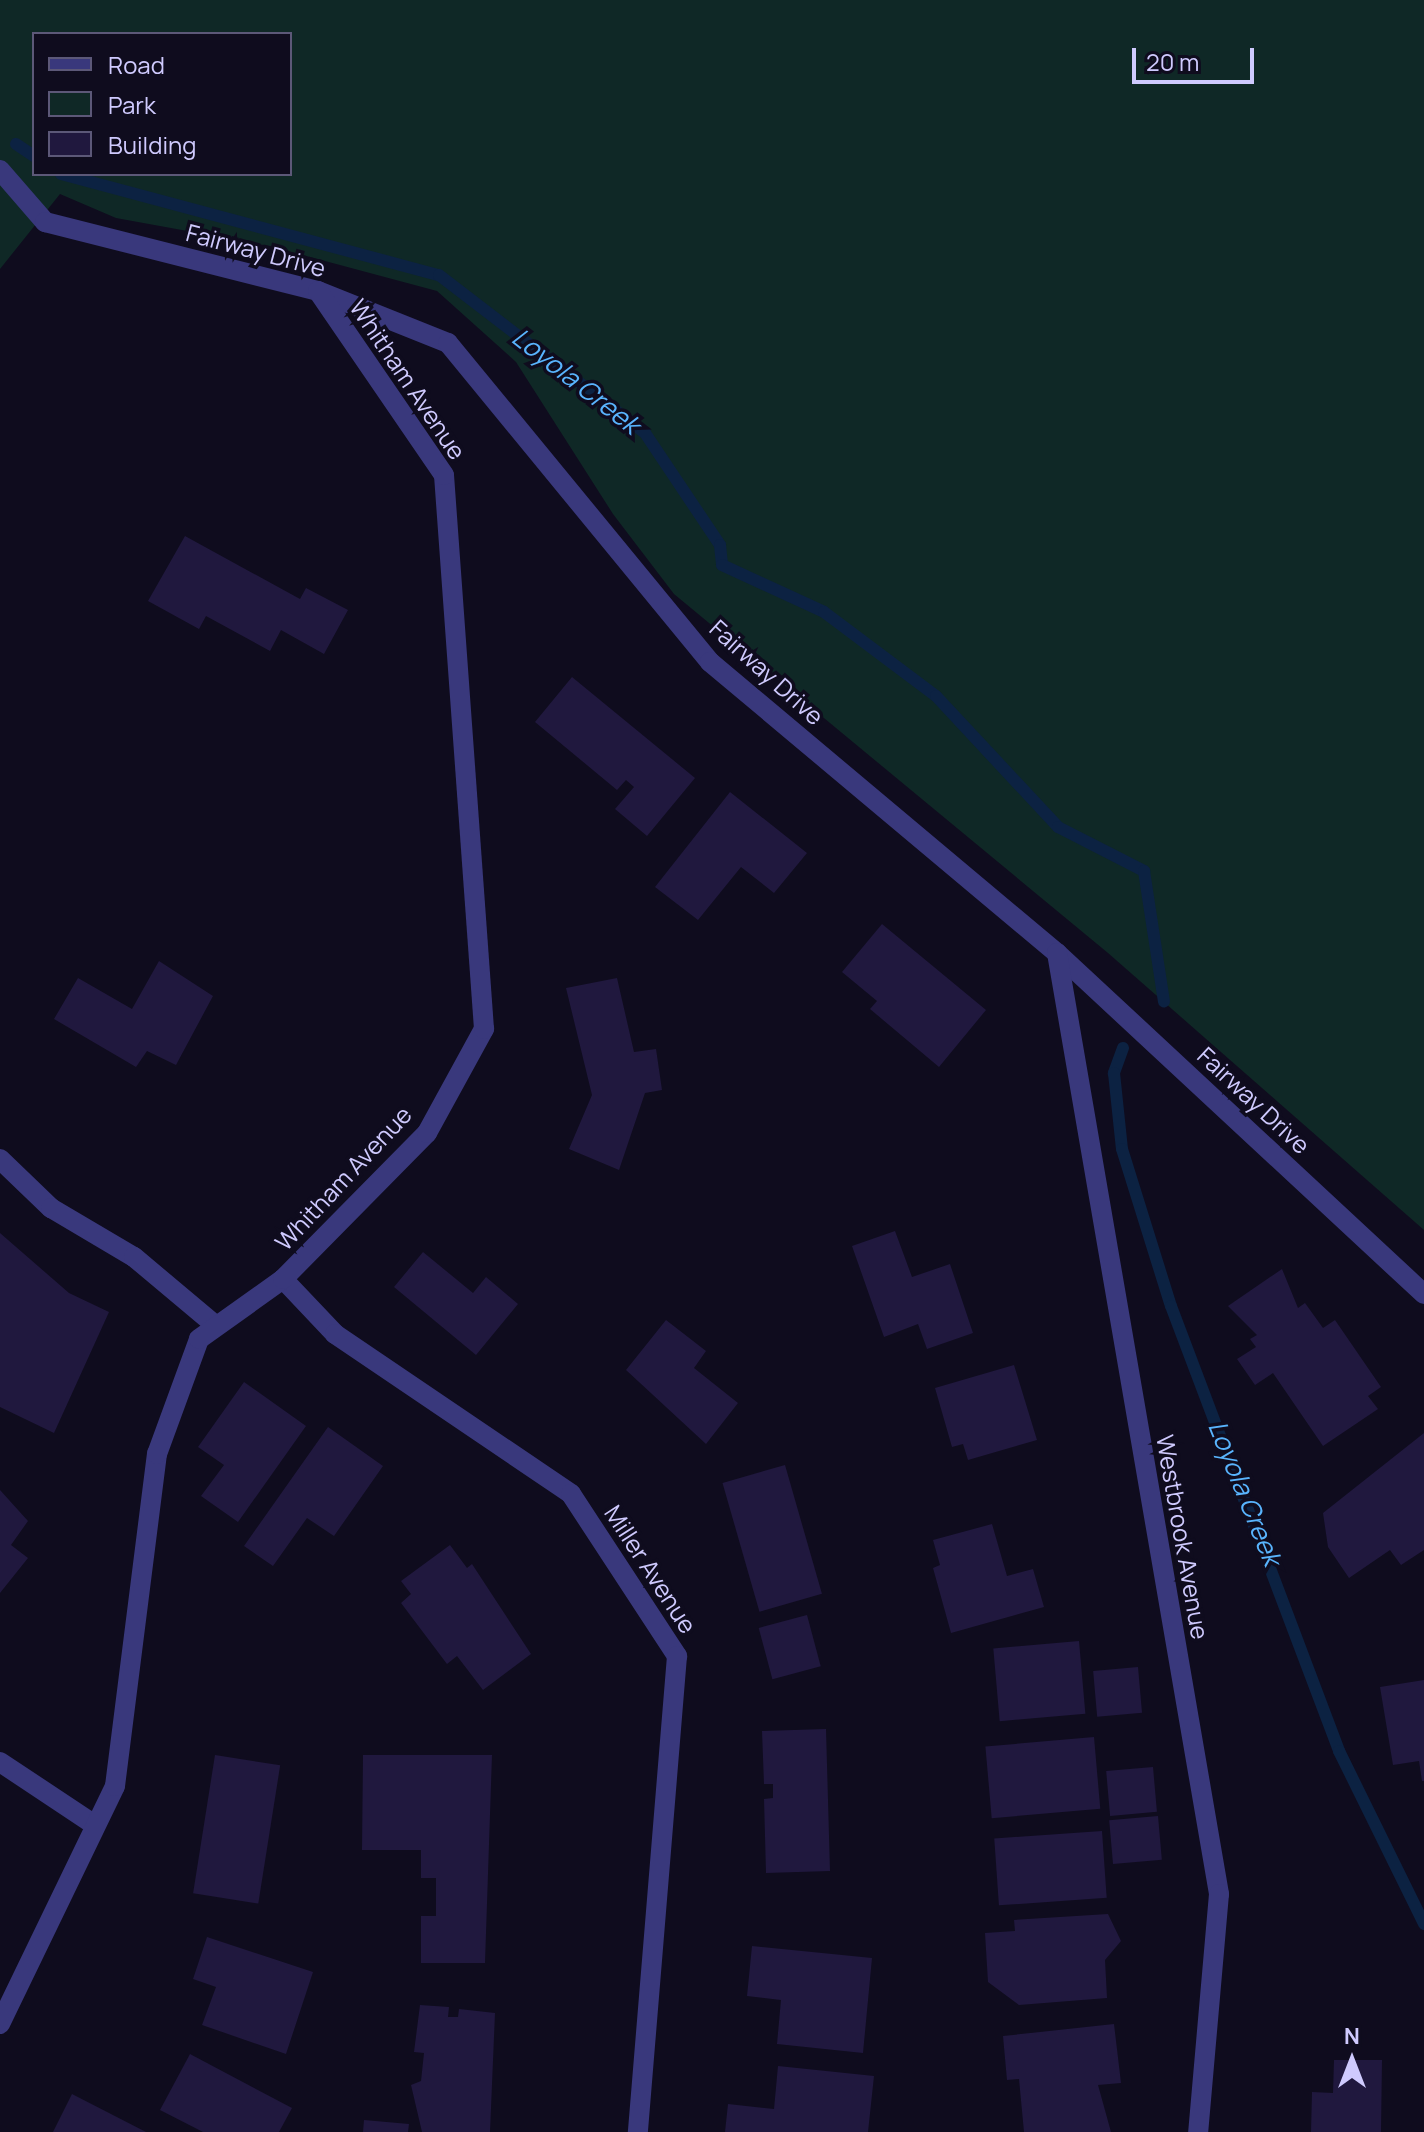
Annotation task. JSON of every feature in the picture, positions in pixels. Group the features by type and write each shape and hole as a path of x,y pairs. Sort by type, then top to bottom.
{"street":[{"name":"Fairway Drive","path":"0,170 45,222 318,291 448,343 710,662 1057,953 1424,1294"},
{"name":"Whitham Avenue","path":"0,2024 115,1786 157,1454 199,1339 283,1279 427,1133 484,1029 444,475 318,291"},
{"name":"Westbrook Avenue","path":"1057,953 1219,1894 1198,2132"},
{"path":"0,1159 51,1208 134,1257 215,1325"},
{"name":"Miller Avenue","path":"283,1279 335,1334 571,1494 677,1656 638,2132"},
{"path":"0,1762 95,1825"}],"green space":[{"path":"0,0 1424,0 1424,1230 1108,953 674,594 613,514 516,362 437,291 269,246 116,218 60,194 0,269"}],"building":[{"path":"185,536 300,599 306,588 348,610 324,654 281,630 270,651 206,616 199,629 148,601"},
{"path":"572,677 695,778 647,836 615,809 634,787 626,780 617,790 535,722"},
{"path":"730,792 807,853 774,893 741,867 698,920 655,887"},
{"path":"882,924 986,1010 939,1067 870,1009 877,1001 842,972"},
{"path":"159,961 213,996 176,1065 147,1051 136,1067 54,1019 78,978 132,1009"},
{"path":"617,978 634,1052 656,1049 662,1090 645,1093 619,1170 569,1149 592,1095 566,988"},
{"path":"895,1231 912,1277 950,1264 973,1333 927,1349 918,1324 884,1337 852,1246"},
{"path":"0,1233 69,1293 109,1312 54,1433 0,1407"},
{"path":"423,1252 473,1293 486,1277 518,1304 476,1355 394,1287"},
{"path":"1282,1269 1298,1308 1305,1303 1323,1328 1335,1320 1381,1387 1368,1396 1378,1409 1323,1446 1273,1373 1255,1385 1237,1359 1256,1347 1250,1339 1257,1335 1228,1306"},
{"path":"666,1320 706,1351 694,1368 738,1403 706,1444 626,1370"},
{"path":"1014,1365 1037,1440 968,1460 963,1444 952,1447 935,1388"},
{"path":"244,1382 306,1426 238,1522 201,1496 224,1465 198,1447"},
{"path":"328,1427 383,1466 334,1536 307,1518 273,1566 244,1546"},
{"path":"1424,1433 1424,1550 1401,1565 1390,1550 1349,1578 1328,1547 1323,1513"},
{"path":"785,1465 822,1594 759,1612 723,1483"},
{"path":"0,1490 28,1521 11,1545 28,1558 0,1593"},
{"path":"992,1524 1007,1576 1033,1569 1044,1607 951,1633 933,1568 940,1565 933,1540"},
{"path":"450,1545 467,1568 472,1564 531,1654 483,1690 457,1656 447,1664 401,1603 411,1594 401,1581"},
{"path":"807,1615 821,1666 772,1679 759,1628"},
{"path":"1079,1641 1085,1714 1000,1721 993,1648"},
{"path":"1138,1667 1142,1713 1097,1717 1093,1671"},
{"path":"1424,1680 1422,1781 1419,1761 1393,1765 1380,1687"},
{"path":"826,1729 830,1871 766,1873 764,1799 773,1798 773,1784 764,1784 762,1731"},
{"path":"1094,1737 1100,1809 992,1818 985,1746"},
{"path":"215,1755 280,1765 258,1904 193,1893"},
{"path":"363,1755 492,1755 485,1963 421,1963 421,1916 436,1916 436,1878 421,1878 421,1850 362,1850"},
{"path":"1153,1767 1157,1812 1110,1816 1106,1771"},
{"path":"1158,1816 1162,1860 1113,1864 1109,1820"},
{"path":"1102,1831 1107,1898 999,1905 994,1839"},
{"path":"1108,1914 1121,1941 1105,1960 1107,1998 1019,2005 988,1982 985,1933 1015,1931 1014,1920"},
{"path":"207,1937 313,1972 286,2054 202,2025 216,1987 193,1979"},
{"path":"752,1946 872,1958 863,2053 777,2044 781,2000 747,1996"},
{"path":"420,2005 449,2007 448,2017 458,2017 459,2009 495,2013 490,2132 422,2132 411,2085 421,2081 424,2053 414,2052"},
{"path":"1114,2024 1121,2083 1098,2085 1111,2132 1024,2132 1019,2079 1007,2080 1003,2036"},
{"path":"190,2054 292,2108 279,2132 203,2132 160,2110"},
{"path":"1334,2060 1382,2060 1381,2132 1311,2132 1312,2092 1333,2093"},
{"path":"778,2066 874,2076 868,2132 725,2132 728,2104 774,2109"},
{"path":"72,2094 146,2132 53,2132"},
{"path":"364,2120 409,2124 408,2132 363,2132"}],"waterway":[{"name":"Loyola Creek","path":"16,144 32,155"},
{"name":"Loyola Creek","path":"68,176 439,275 645,433 720,545 722,565 824,612 936,696 1058,827 1144,871 1164,1001"},
{"name":"Loyola Creek","path":"1123,1048 1114,1073 1122,1149 1171,1306 1339,1751 1424,1924"}]}
